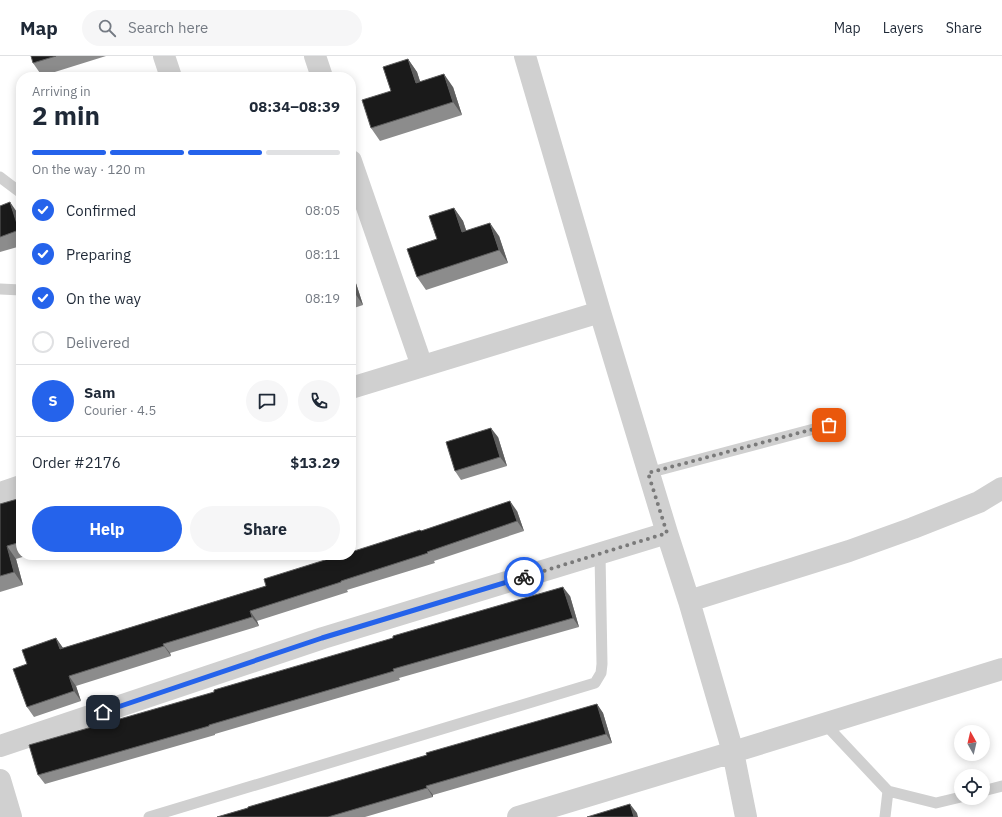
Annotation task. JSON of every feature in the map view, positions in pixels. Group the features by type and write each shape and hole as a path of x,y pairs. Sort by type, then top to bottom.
{"street":[{"path":"164,56 169,72"},
{"path":"315,56 320,72"},
{"path":"526,56 600,312 648,473 689,601 733,752 746,817"},
{"path":"356,175 422,366"},
{"path":"356,386 600,312"},
{"path":"0,493 16,488"},
{"path":"689,601 849,551 921,525 998,494"},
{"path":"0,746 322,638 667,533"},
{"path":"518,817 1002,669"},
{"path":"0,780 11,817"}],"lane":[{"path":"0,177 16,189"},
{"path":"0,288 16,290"},
{"path":"648,473 829,425"},
{"path":"149,817 595,683 601,674 602,664 600,554"},
{"path":"825,724 888,791 936,803 954,799"},
{"path":"990,789 1002,786"},
{"path":"885,817 888,791"}],"building":[{"path":"31,56 56,56 33,63"},
{"path":"408,59 416,83 444,74 453,102 371,128 362,100 391,91 383,67"},
{"path":"10,202 16,221 16,231 0,237 0,206"},
{"path":"454,208 462,232 490,223 499,250 417,277 407,249 437,239 429,216"},
{"path":"491,428 500,457 455,471 446,442"},
{"path":"16,499 16,543 7,546 14,572 0,576 0,504"},
{"path":"510,501 517,521 427,552 428,553 250,611 252,617 163,644 164,646 69,676 74,691 27,707 13,669 27,664 22,650 56,638 60,649 266,586 264,579 325,560 356,560 356,550 420,530 421,531"},
{"path":"563,587 573,618 393,669 394,671 38,775 29,745 214,692 214,690 393,638 393,636"},
{"path":"597,704 606,734 426,786 427,788 328,817 217,817 427,755 426,753"},
{"path":"630,804 634,817 587,817"}],"way so far":[{"path":"524,577 667,533 648,473 829,425"}],"route":[{"path":"103,712 322,638 524,577"}]}
